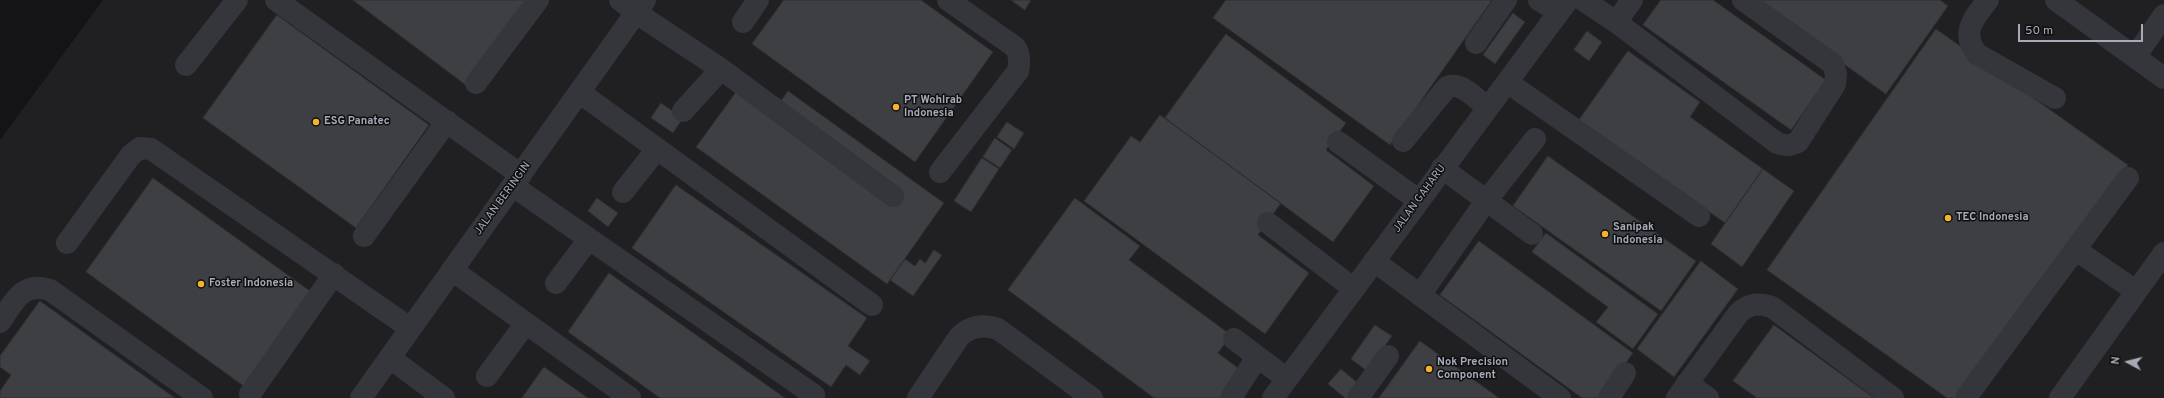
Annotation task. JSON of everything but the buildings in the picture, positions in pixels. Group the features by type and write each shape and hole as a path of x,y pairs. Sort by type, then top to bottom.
{"street":[{"path":"186,65 237,0"},
{"path":"276,0 447,121 589,239 814,395"},
{"path":"476,83 538,0"},
{"path":"743,22 758,0"},
{"path":"940,172 1018,71 1019,64 1018,51 1015,47 948,0"},
{"path":"1476,43 1506,0"},
{"path":"1539,0 1563,6"},
{"path":"1583,0 1616,22 1777,142 1788,146 1798,142 1835,84 1835,68 1833,64 1743,0"},
{"path":"1616,22 1632,0"},
{"path":"1988,0 1972,20 1968,38 1972,47 1977,54 2055,98"},
{"path":"2056,0 2164,78"},
{"path":"633,4 894,196"},
{"name":"JALAN BERINGIN","path":"361,398 579,92 633,4"},
{"name":"JALAN GAHARU","path":"1273,398 1563,6"},
{"path":"2135,57 2164,15"},
{"path":"683,111 721,69"},
{"path":"1507,82 1699,216"},
{"path":"1403,141 1446,87 1453,85 1459,86 1487,108"},
{"path":"579,92 872,305"},
{"path":"364,236 447,121"},
{"path":"1420,295 1486,201 1535,139"},
{"path":"1338,142 1418,200"},
{"path":"67,243 131,155 136,150 145,148 151,150 334,274 410,328"},
{"path":"623,192 657,148"},
{"path":"1442,168 1532,234"},
{"path":"1967,396 2128,178"},
{"path":"1268,223 1354,289"},
{"path":"556,283 589,239"},
{"path":"2076,250 2136,291"},
{"path":"2060,398 2164,253"},
{"path":"1374,261 1560,398"},
{"path":"452,270 630,398"},
{"path":"250,394 334,274"},
{"path":"0,322 22,292 31,287 40,287 50,290 202,398"},
{"path":"1708,398 1682,391 1738,314 1744,308 1753,304 1772,307 1893,398"},
{"path":"486,376 526,323"},
{"path":"918,398 959,337 966,330 988,326 998,329 1092,398"},
{"path":"1234,339 1287,379"},
{"path":"1358,398 1388,356"},
{"path":"1231,398 1257,357"},
{"path":"390,358 444,398"},
{"path":"1609,398 1625,373"}],"shaded area":[{"path":"103,0 2164,0 2164,398 0,398 0,140"}],"place":[{"name":"PT Wohlrab Indonesia","path":"896,107"},
{"name":"ESG Panatec","path":"316,122"},
{"name":"TEC Indonesia","path":"1948,218"},
{"name":"Sanipak Indonesia","path":"1605,234"},
{"name":"Foster Indonesia","path":"201,284"},
{"name":"Nok Precision Component","path":"1429,369"}]}
